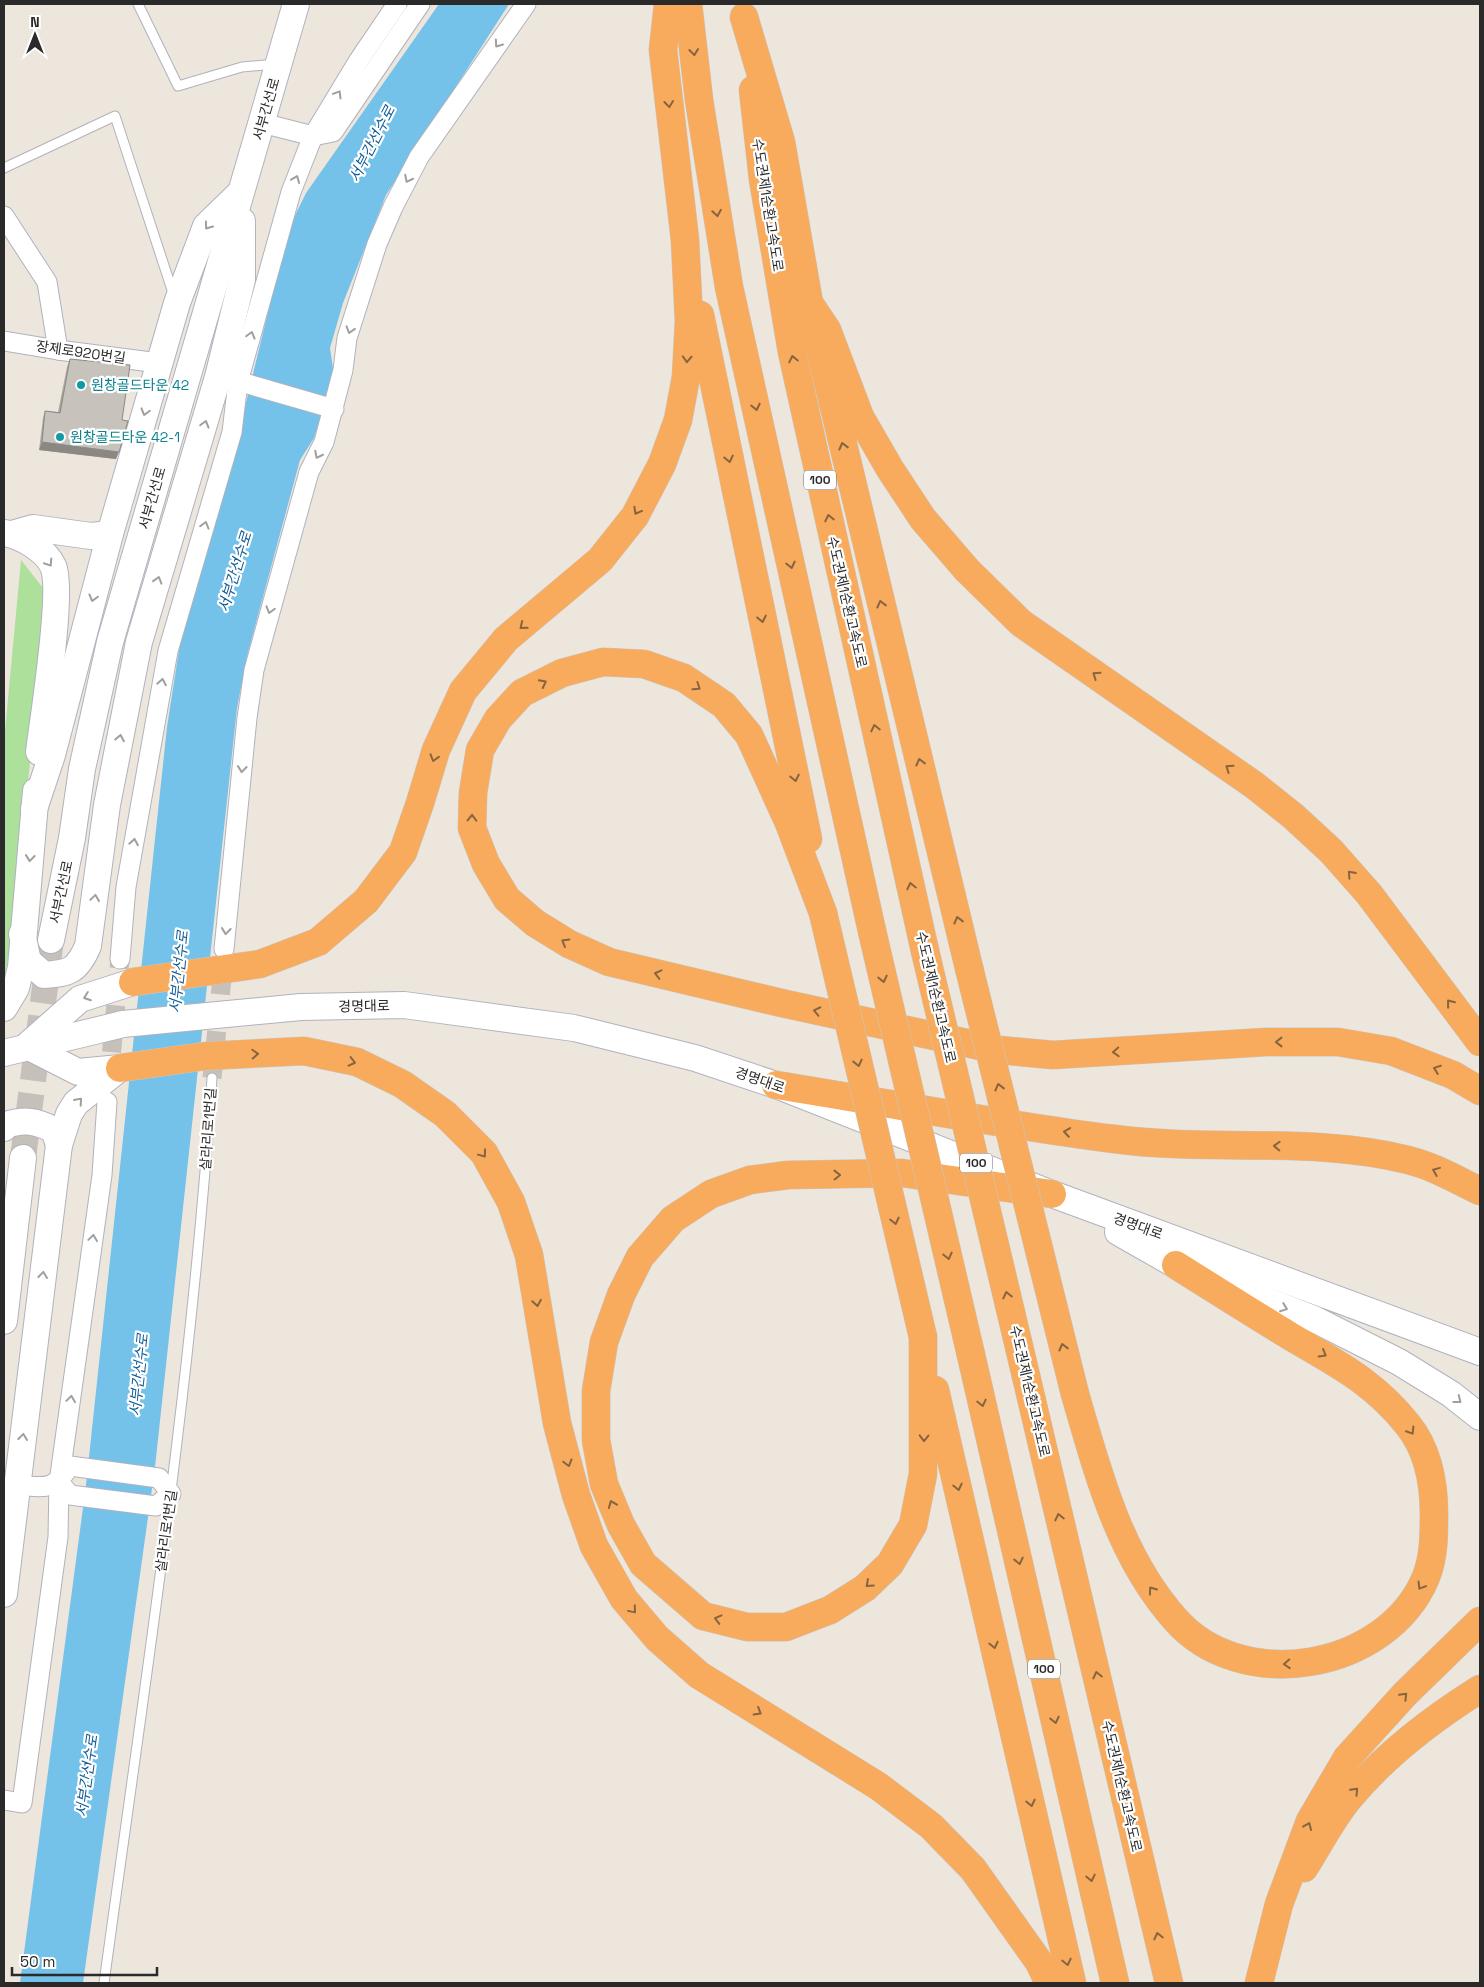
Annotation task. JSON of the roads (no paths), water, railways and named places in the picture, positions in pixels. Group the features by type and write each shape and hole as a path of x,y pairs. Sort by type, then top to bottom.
{"highway":[{"path":"127,971 219,960 260,964 318,942 366,901 403,852 436,750 462,691 506,640 600,560 635,516 662,464 678,420 686,377 689,321 685,240 663,50 668,4"},
{"name":"100","path":"688,4 699,100 729,287 872,931 1115,1983"},
{"path":"744,11 781,142 809,303 969,968 1075,1394 1103,1487 1121,1534 1148,1585 1176,1621 1206,1646 1239,1659 1280,1665 1316,1662 1360,1646 1387,1629 1409,1605 1426,1577 1434,1545 1434,1503 1429,1462 1409,1427 1379,1394 1349,1369 1176,1265"},
{"name":"수도권제1순환고속도로","path":"744,11 763,179 792,352 925,951 1169,1983"},
{"path":"685,240 823,913 1072,1983"},
{"path":"809,303 827,330 860,417 886,462 923,518 967,570 1021,623 1254,785 1293,816 1331,851 1369,894 1480,1042"},
{"path":"823,913 789,823 749,735 724,705 684,678 644,664 603,662 562,673 522,694 498,719 480,750 472,792 472,828 486,864 507,899 535,923 560,939 609,962 786,1004 999,1050 1053,1055 1266,1042 1338,1042 1392,1052 1453,1075 1480,1091"},
{"path":"120,1068 209,1067 304,1051 357,1062 402,1084 445,1114 484,1153 511,1202 529,1255 557,1423 576,1495 594,1546 624,1599 657,1638 699,1674 878,1786 931,1826 973,1869 1038,1962 1049,1983"},
{"path":"776,1085 1116,1140 1176,1144 1279,1145 1358,1150 1409,1160 1480,1192"},
{"path":"922,1337 923,1474 913,1525 890,1564 865,1588 830,1610 786,1627 747,1627 703,1616 643,1564 621,1525 604,1484 596,1440 596,1391 604,1342 621,1295 640,1257 673,1219 712,1194 750,1180 788,1175 902,1173 1052,1194"},
{"path":"1259,1983 1279,1904 1310,1820 1347,1758 1405,1694 1480,1622"},
{"path":"1279,1904 1356,1790 1404,1743 1438,1715 1480,1689"}],"street":[{"name":"서부간선로","path":"51,940 72,838 82,769 110,642 296,4"},
{"path":"22,934 28,961 44,975 66,973 81,963 88,946 107,805 139,642 235,381 291,192 313,136 359,60 397,4"},
{"path":"262,122 313,136 333,132 420,4"},
{"path":"219,960 254,670 309,472 324,442 331,408 343,370 347,338 377,244 393,207 419,157 526,4"},
{"path":"34,809 52,755 110,534 177,303 206,226 242,191"},
{"path":"127,971 126,887 168,651 232,432 242,280 242,191"},
{"path":"4,216 47,282 58,350"},
{"name":"장제로920번길","path":"4,341 58,350 159,362"},
{"path":"235,381 331,408"},
{"path":"8,533 33,528 91,536 110,534"},
{"path":"4,1008 16,988 21,967 22,934 34,809 57,595 53,566 40,551 8,533"},
{"path":"88,946 97,971 104,977 127,971"},
{"path":"15,1050 80,999 127,971"},
{"name":"경명대로","path":"15,1050 124,1024 210,1014 301,1007 404,1006 574,1028 695,1058 776,1085 1052,1194 1480,1352"},
{"path":"15,1050 78,1072 120,1068"},
{"path":"4,1594 59,1145 69,1114 76,1103 120,1068"},
{"path":"4,1800 22,1804 58,1537 102,1175 107,1102"},
{"path":"4,1128 6,1125 19,1121 36,1121 54,1130 59,1145"},
{"path":"4,1321 22,1158"},
{"path":"1052,1194 1176,1265 1314,1319 1399,1362 1451,1394 1480,1417"},
{"path":"16,1485 64,1488 156,1506 171,1494 159,1478 70,1466 64,1488"}],"lane":[{"path":"138,4 178,86 242,67 279,64"},
{"path":"4,168 115,116 151,223 168,283 177,303"},
{"name":"살라리로1번길","path":"104,1983 171,1494 207,1154 209,1067"}],"water":[{"name":"서부간선수로","path":"439,4 509,4 386,195 343,303 330,348 334,375 314,438 300,460 247,656 237,708 155,1467 83,1983 20,1983 86,1485 167,727 179,650 235,448 288,230 306,193"}],"tunnel":[{"path":"23,1158 51,940"},
{"path":"212,1078 224,958"},
{"path":"109,1080 120,959"}],"place":[{"name":"원창골드타운 42","path":"81,385"},
{"name":"원창골드타운 42-1","path":"60,437"}]}
